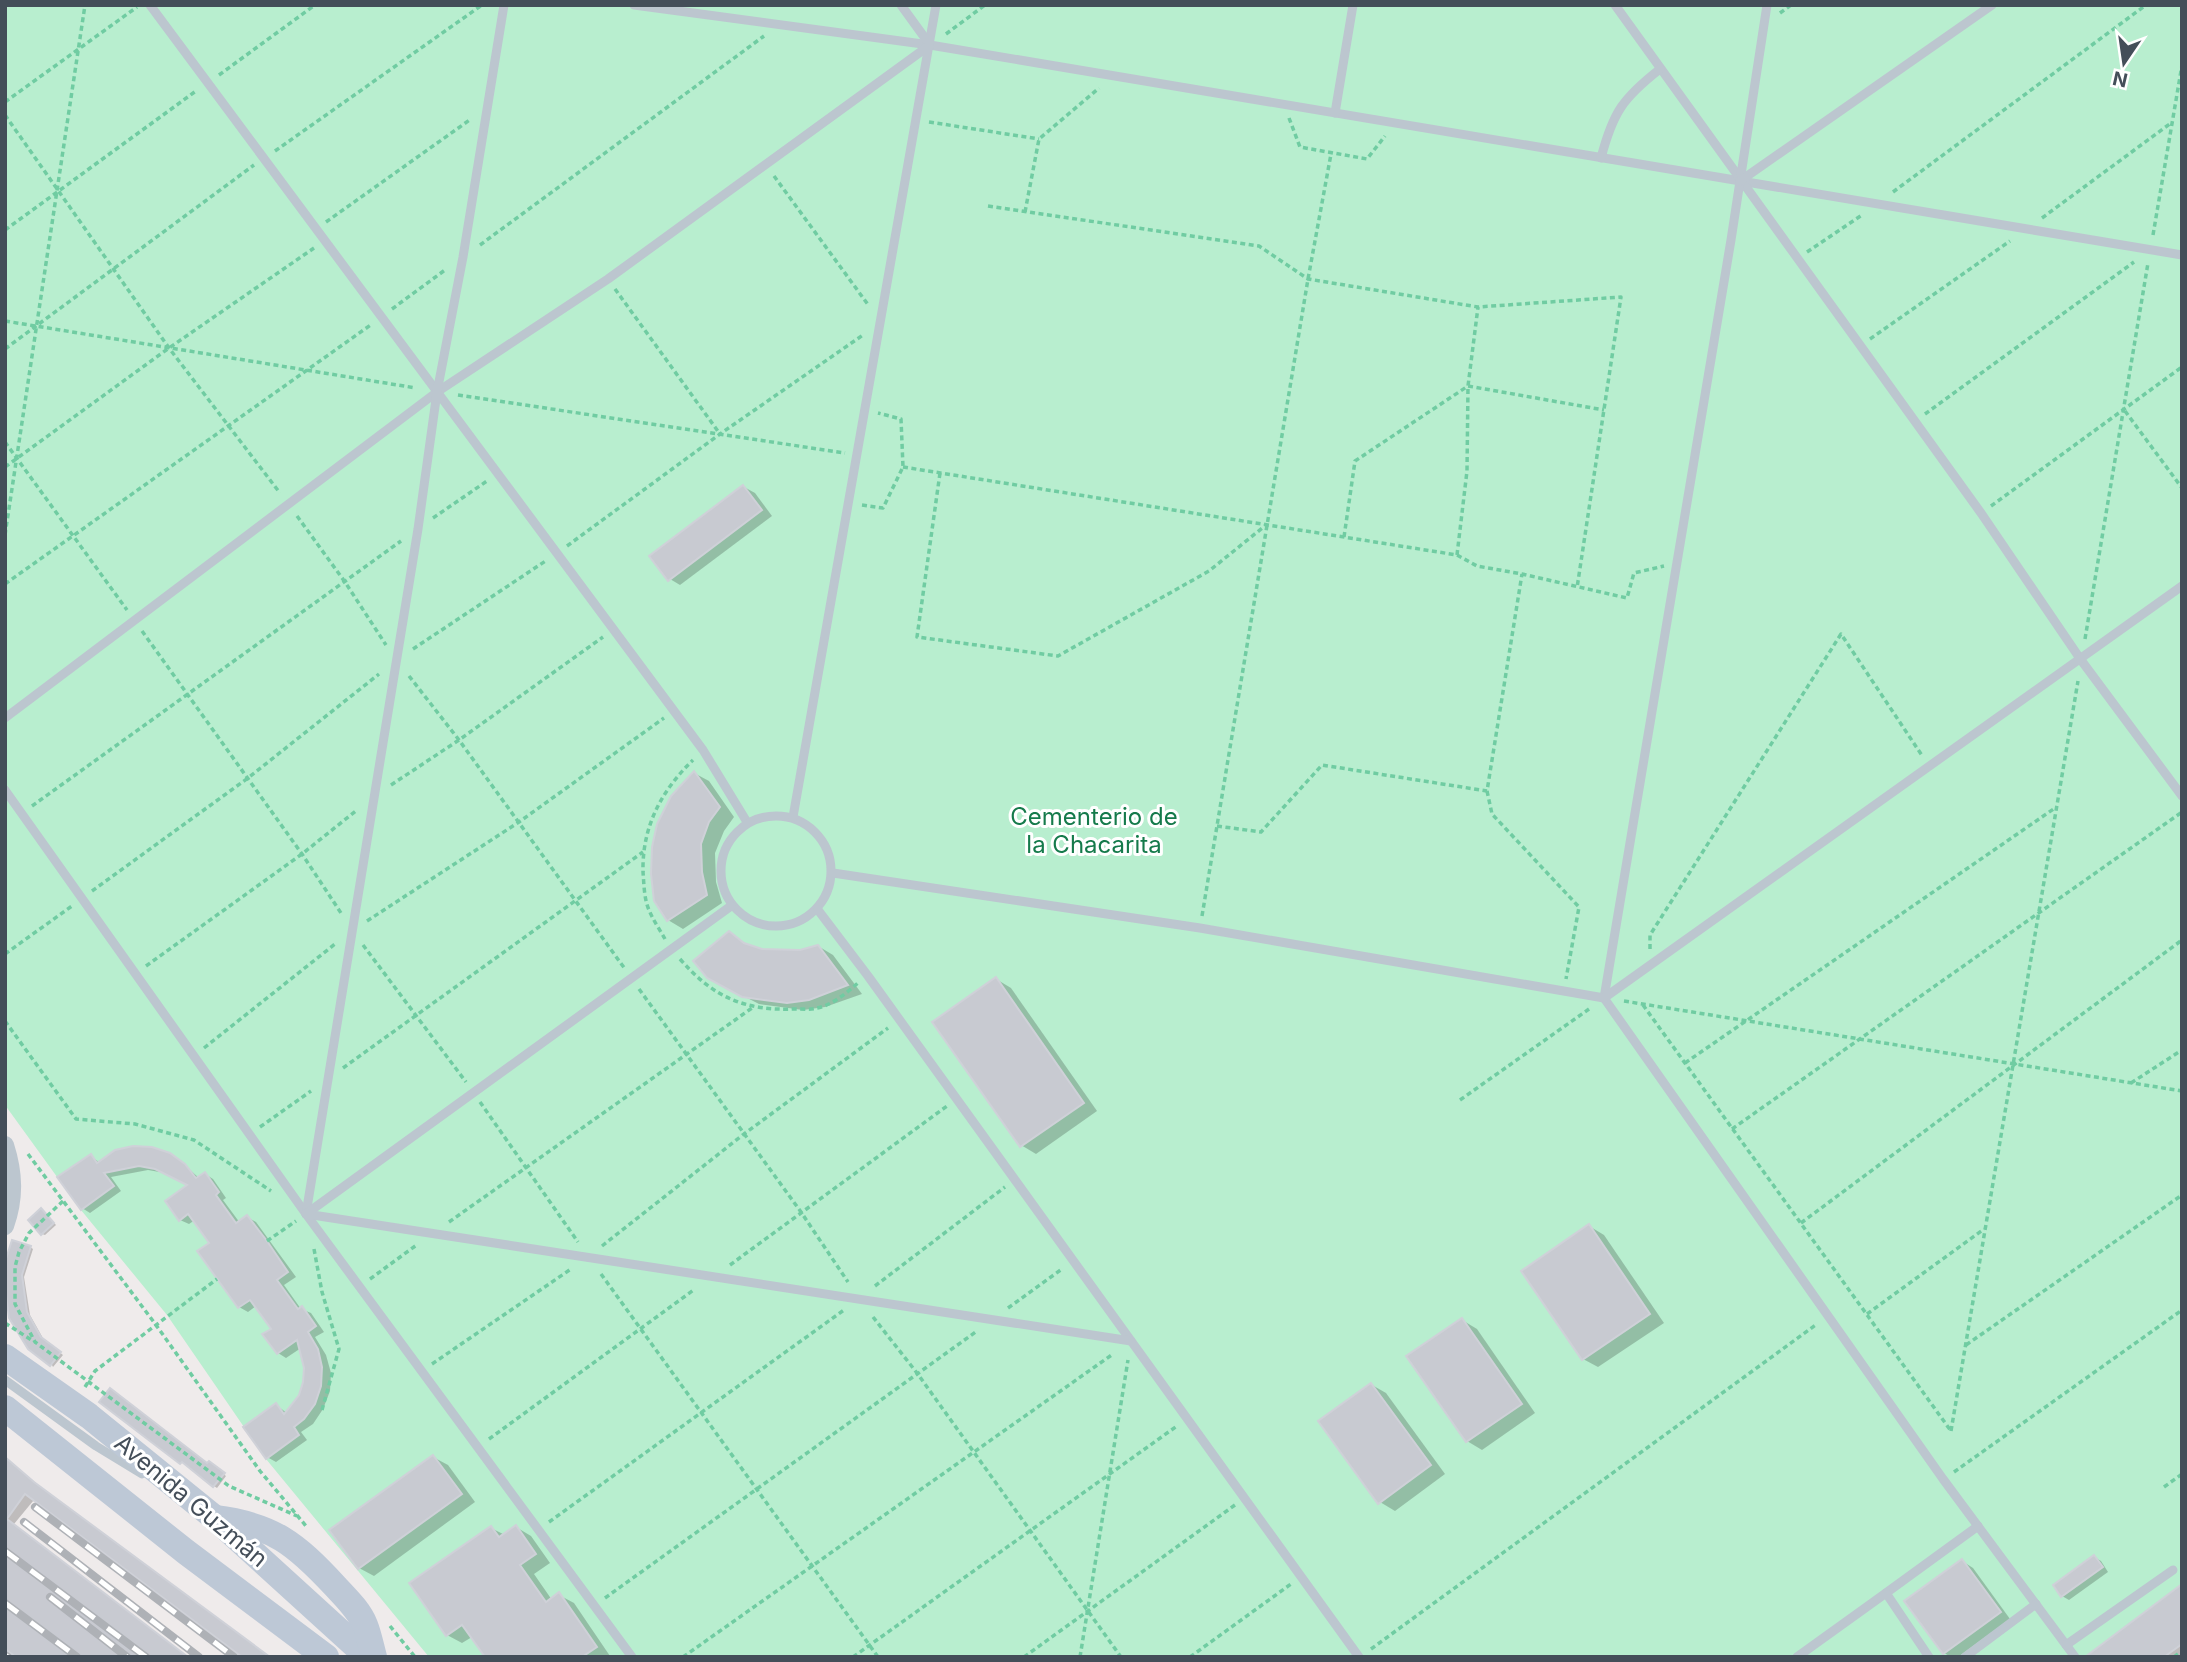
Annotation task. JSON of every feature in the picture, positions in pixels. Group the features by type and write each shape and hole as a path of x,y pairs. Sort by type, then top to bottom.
{"main road":[{"name":"Avenida Guzmán","path":"5,1357 89,1416 215,1518 368,1657"},
{"name":"Avenida Guzmán","path":"5,1408 326,1657"},
{"path":"215,1518 244,1521 271,1532 307,1556 350,1603 365,1624 374,1657"},
{"path":"227,1582 270,1604 301,1608 312,1604 320,1596 325,1587 326,1576"}],"street":[{"path":"5,1226 13,1188 13,1145"}],"lane":[{"path":"150,5 703,750 747,822"},
{"path":"306,1214 397,661 437,392 463,257 504,5"},
{"path":"634,5 930,45 2182,255"},
{"path":"901,5 930,45"},
{"path":"793,817 936,5"},
{"path":"1335,113 1353,5"},
{"path":"1615,5 1915,421 2081,660 2182,796"},
{"path":"1767,5 1604,998 1943,1479 2075,1657"},
{"path":"1740,181 1992,5"},
{"path":"5,718 437,392 608,279 930,45"},
{"path":"1601,158 1609,126 1622,105 1638,86 1660,69"},
{"path":"833,873 1200,928 1604,998 2182,586"},
{"path":"5,790 306,1214 632,1657"},
{"path":"769,815 793,817 822,838 833,873 829,892 818,910 790,926 757,925 731,906 719,876 725,846 747,822 769,815"},
{"path":"306,1214 731,906"},
{"path":"818,910 1360,1657"},
{"path":"306,1214 1131,1341"},
{"path":"5,1380 96,1446 215,1518"},
{"path":"1797,1657 1978,1526"},
{"path":"2066,1645 2173,1570"},
{"path":"1886,1593 1929,1657"},
{"path":"1965,1657 2036,1604"}],"path":[{"path":"5,535 85,5"},
{"path":"5,102 139,5"},
{"path":"5,230 315,5"},
{"path":"5,349 112,268 482,5"},
{"path":"930,45 985,5"},
{"path":"1797,260 1877,205 2146,5"},
{"path":"5,584 381,317 780,25"},
{"path":"1642,1004 1951,1431 2182,65"},
{"path":"1025,212 1039,139 1114,76"},
{"path":"1284,105 1300,147 1331,154 1367,159 1395,123"},
{"path":"316,229 488,107"},
{"path":"5,115 169,348 289,504 397,661 519,822 744,1134 859,1299 917,1373 1121,1657"},
{"path":"917,120 1039,139"},
{"path":"1200,928 1331,154"},
{"path":"5,954 247,778 397,661 557,554 720,435 881,323 766,164"},
{"path":"988,206 1259,246 1308,279 1478,307 1621,297 1577,588"},
{"path":"5,467 169,348 324,241"},
{"path":"1915,421 2151,250"},
{"path":"608,279 720,435"},
{"path":"1457,555 1467,471 1468,386 1478,307"},
{"path":"5,321 437,392 858,455"},
{"path":"1980,513 2182,367"},
{"path":"1344,537 1355,461 1468,386 1604,410"},
{"path":"849,503 883,508 903,467 901,419 866,410"},
{"path":"2124,410 2182,488"},
{"path":"5,442 302,854 352,931 417,1014 878,1657"},
{"path":"903,467 1457,555 1477,566 1627,598 1634,573 1676,563"},
{"path":"940,473 917,637 1058,656 1209,571 1267,524"},
{"path":"22,814 497,474"},
{"path":"1522,574 1487,791 1492,814 1579,907 1564,991"},
{"path":"1648,967 1650,935 1841,634 1930,767"},
{"path":"194,1055 352,931 519,822 674,711"},
{"path":"1217,826 1261,832 1322,765 1487,791"},
{"path":"1685,1063 2056,808"},
{"path":"1732,1129 2182,812"},
{"path":"250,1135 643,852"},
{"path":"1801,1223 2182,940"},
{"path":"1460,1100 1604,998 2182,1091"},
{"path":"359,1286 752,1008"},
{"path":"422,1371 589,1257 744,1134 900,1020"},
{"path":"5,1021 76,1119 135,1124 194,1140 272,1192"},
{"path":"2131,1083 2182,1050"},
{"path":"13,1145 63,1201 260,1471 308,1528"},
{"path":"539,1530 701,1410 859,1299 1015,1179"},
{"path":"1966,1345 2182,1195"},
{"path":"35,1342 15,1304 15,1267 29,1233 63,1201"},
{"path":"267,1241 306,1214 339,1349 322,1410"},
{"path":"1867,1314 1986,1228"},
{"path":"594,1605 1074,1261"},
{"path":"89,1416 85,1385 95,1371 217,1279"},
{"path":"1943,1479 2182,1310"},
{"path":"1360,1657 1829,1316"},
{"path":"5,1323 35,1342 229,1486 299,1517"},
{"path":"683,1657 1131,1341"},
{"path":"1080,1657 1131,1341"},
{"path":"853,1657 1188,1419"},
{"path":"2164,1487 2182,1474"},
{"path":"1024,1657 1245,1498"},
{"path":"1190,1657 1302,1577"},
{"path":"388,1625 415,1657"},
{"path":"2174,1657 2182,1651"}],"green space":[{"name":"Cementerio de la Chacarita","path":"5,5 2182,5 2182,1644 2164,1657 429,1657 266,1459 167,1315 81,1210 5,1105"}],"building":[{"path":"743,485 762,510 668,581 649,556"},
{"path":"694,771 720,807 709,822 701,844 702,872 707,895 667,921 654,901 652,847 657,824 671,796"},
{"path":"729,931 744,943 762,949 800,950 818,945 848,985 809,1000 787,1003 742,997 707,978 693,961"},
{"path":"996,977 1084,1103 1020,1147 932,1022"},
{"path":"133,1146 152,1147 170,1153 185,1164 196,1178 205,1172 219,1192 216,1195 236,1223 247,1215 267,1241 288,1272 277,1280 298,1309 302,1306 316,1326 308,1332 318,1349 322,1367 321,1386 315,1404 294,1427 299,1435 266,1459 243,1427 276,1403 284,1414 299,1395 304,1368 297,1340 277,1354 262,1334 271,1329 250,1300 238,1308 197,1251 209,1243 188,1214 179,1221 165,1201 187,1185 155,1169 139,1166 104,1173 114,1186 81,1210 57,1177 91,1154 97,1163 115,1150"},
{"path":"41,1208 54,1223 41,1235 28,1220"},
{"path":"1589,1224 1650,1314 1582,1360 1521,1271"},
{"path":"12,1240 31,1246 22,1275 27,1312 41,1337 61,1352 50,1366 28,1349 9,1318 5,1262"},
{"path":"1462,1318 1522,1404 1466,1442 1406,1356"},
{"path":"1371,1383 1431,1465 1378,1504 1318,1421"},
{"path":"110,1388 207,1463 209,1461 225,1473 213,1487 182,1462 180,1464 99,1402"},
{"path":"433,1455 462,1494 358,1569 329,1530"},
{"path":"5,1457 34,1482 270,1657 242,1657 25,1494 7,1519 188,1657 16,1657 5,1649"},
{"path":"516,1525 536,1554 520,1565 546,1602 559,1592 597,1647 582,1657 485,1657 462,1625 446,1636 409,1583 491,1526 499,1537"},
{"path":"2094,1555 2103,1567 2061,1597 2053,1585"},
{"path":"1962,1559 2001,1612 1943,1654 1904,1601"},
{"path":"2182,1584 2182,1644 2164,1657 2085,1657"}],"railway":[{"path":"35,1507 234,1657"},
{"path":"24,1522 199,1657"},
{"path":"5,1551 146,1657"},
{"path":"50,1597 127,1657"},
{"path":"5,1603 77,1657"}]}
